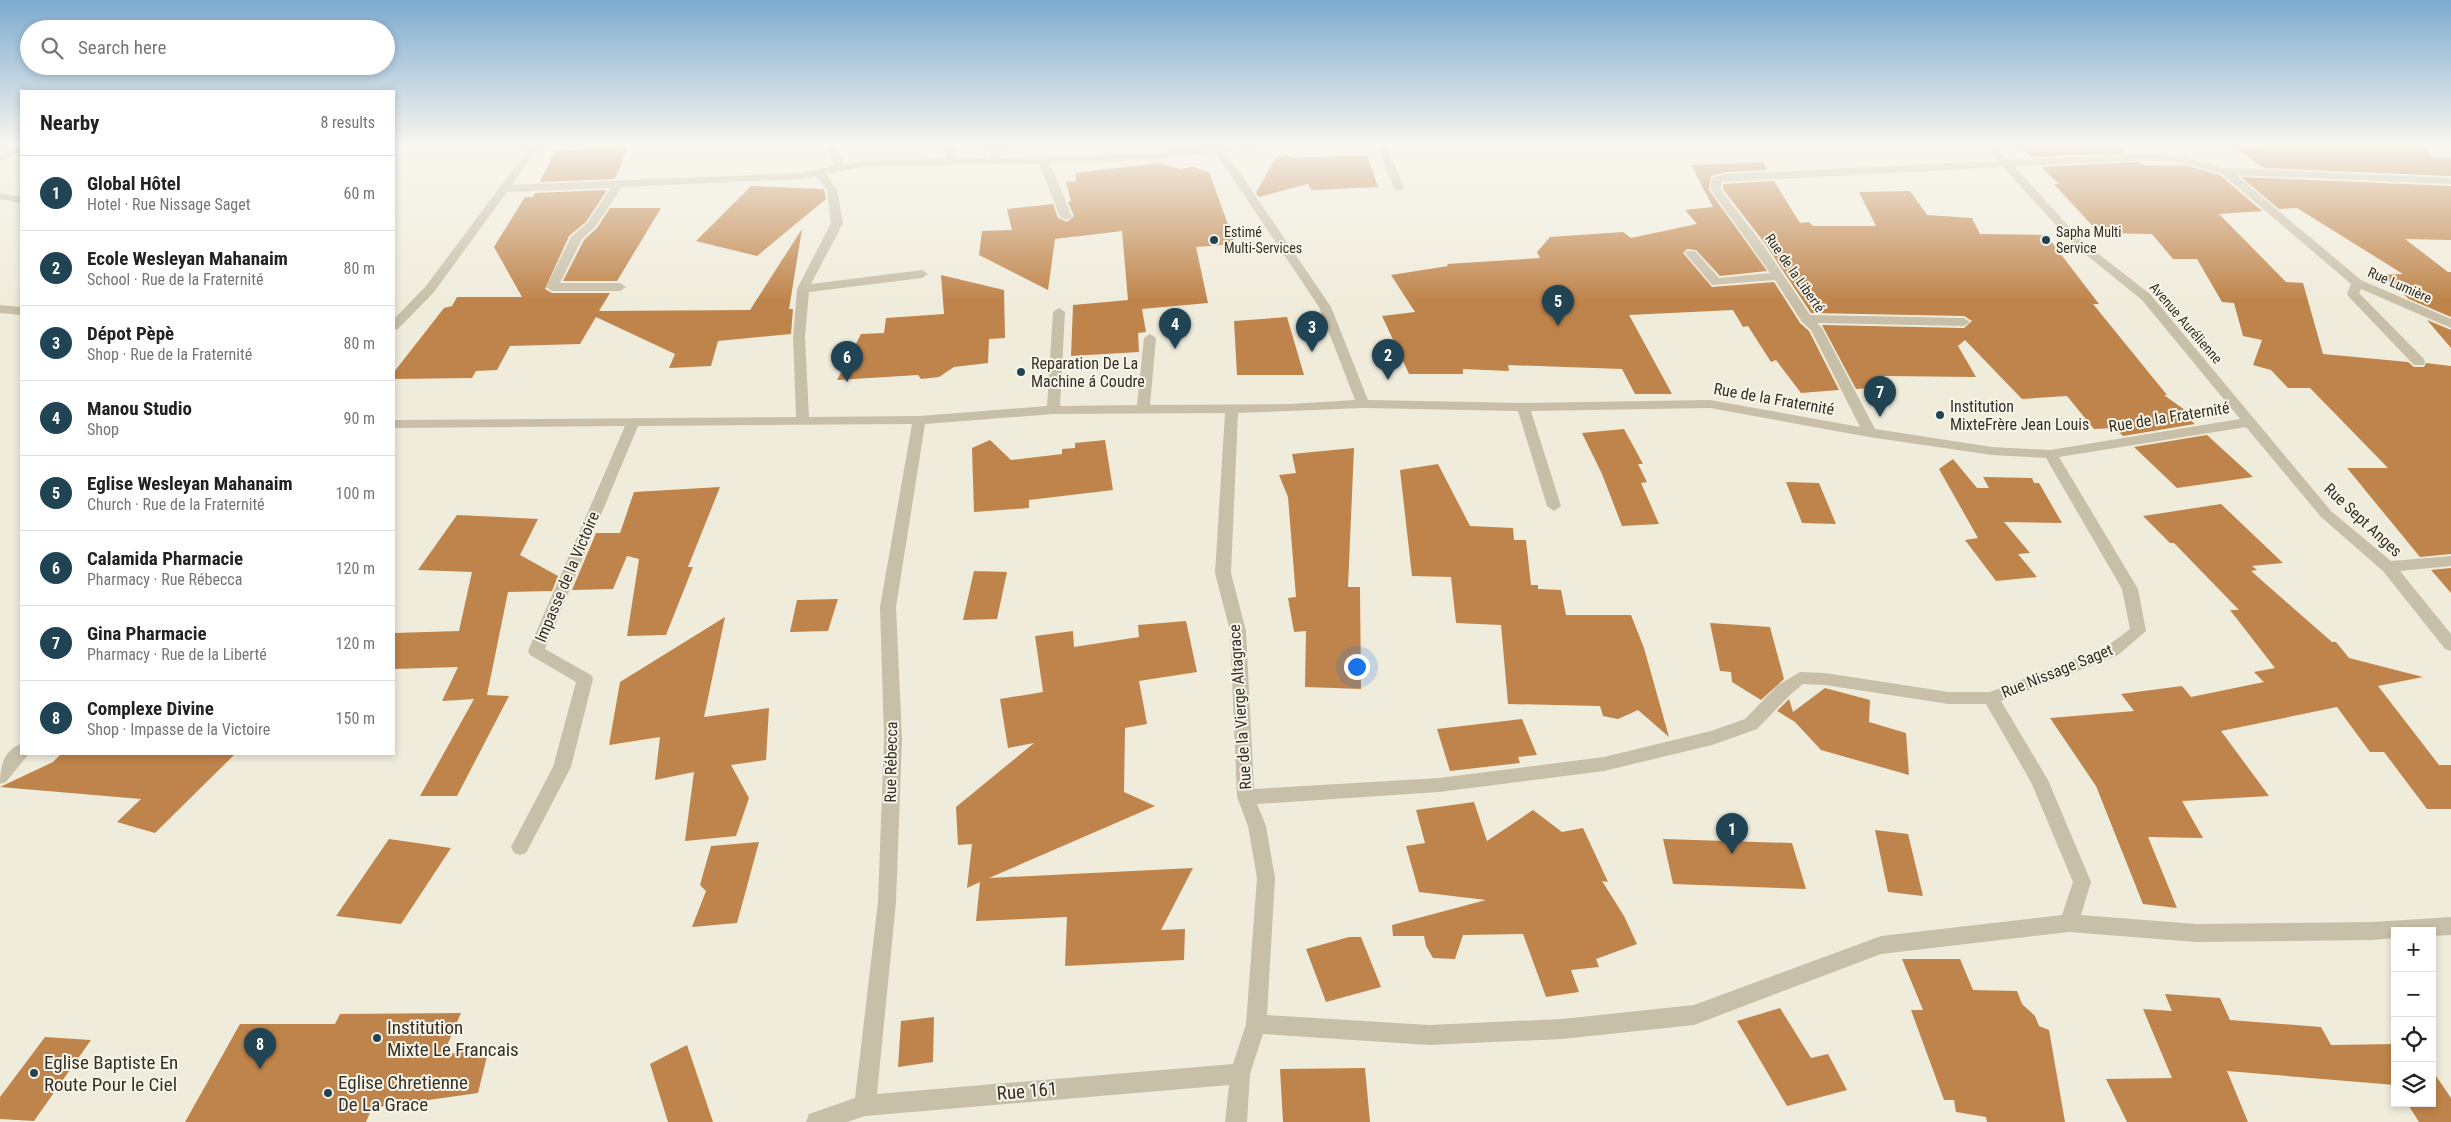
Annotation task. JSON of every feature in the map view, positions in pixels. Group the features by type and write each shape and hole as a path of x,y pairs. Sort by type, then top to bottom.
{"street":[{"path":"2,196 20,200"},
{"path":"395,325 430,289 499,196"},
{"path":"611,196 591,225 577,238 552,287 620,287"},
{"path":"803,421 799,337 803,289 837,223 833,196"},
{"path":"1058,196 1066,217"},
{"path":"1250,196 1325,308 1363,404"},
{"name":"Rue de la Liberté","path":"1721,196 1778,276 1806,319 1816,328 1865,421 1868,433"},
{"name":"Avenue Aurélienne","path":"2035,196 2078,244 2146,297 2249,422"},
{"name":"Rue Lumière","path":"2255,196 2357,283 2451,324"},
{"path":"1691,252 1716,282 1778,276"},
{"path":"803,289 922,274"},
{"path":"2357,283 2353,294 2418,362"},
{"path":"0,309 20,311"},
{"path":"1053,410 1059,312"},
{"path":"1806,319 1896,319 1964,322"},
{"path":"1142,409 1150,338"},
{"name":"Rue de la Fraternité","path":"395,424 919,420 1053,410 1290,408 1363,404 1522,407 1710,404 1868,433 1992,451 2050,454 2249,422"},
{"path":"1522,407 1554,506"},
{"name":"Rue de la Vierge Altagrace","path":"1232,408 1223,573 1238,631 1246,797 1257,826 1266,878 1256,1024 1240,1074 1236,1122"},
{"name":"Rue Rébecca","path":"866,1104 887,902 893,739 888,607 919,420"},
{"name":"Impasse de la Victoire","path":"520,847 532,821 556,781 570,747 585,679 536,651 634,421"},
{"name":"Rue Sept Anges","path":"2249,422 2326,514 2388,567 2451,645"},
{"name":"Rue Nissage Saget","path":"2050,454 2130,589 2138,631 2112,651 1991,698 2038,780 2082,882 2069,923"},
{"path":"2388,567 2451,562"},
{"path":"1246,797 1439,785 1604,764 1712,738 1751,724 1784,690 1800,678 1825,679 1948,698 1991,698"},
{"path":"0,777 20,752"},
{"path":"1256,1024 1429,1035 1562,1030 1694,1015 1881,945 2069,923 2196,933 2373,931 2451,926"},
{"name":"Rue 161","path":"817,1122 866,1104 1240,1074"}],"building":[{"path":"603,196 586,222 569,236 545,289 552,293 610,293 599,311 750,310 802,229 789,309 793,309 791,334 718,341 711,366 669,368 675,354 596,317 580,344 510,346 497,370 476,371 472,378 395,379 395,371 444,308 452,306 457,297 522,297 494,247 525,197"},
{"path":"741,196 825,196 826,199 757,256 696,241"},
{"path":"1070,196 1218,196 1235,244 1196,247 1208,303 1142,309 1146,332 1138,333 1139,352 1071,356 1073,305 1128,300 1122,231 1055,239 1048,290 979,255 982,231 1012,230 1007,209 1053,204 1058,218 1067,222 1074,216 1068,202 1071,201"},
{"path":"1707,196 1714,196 1767,271 1720,276 1696,250 1687,249 1683,253 1712,287 1774,282 1800,323 1809,331 1839,390 1801,393 1776,360 1771,362 1748,326 1743,327 1733,310 1629,315 1672,394 1635,394 1622,369 1508,365 1509,371 1463,369 1463,374 1409,374 1382,316 1415,312 1391,275 1448,266 1447,264 1540,258 1537,252 1550,237 1623,232 1631,238 1697,224 1685,210 1713,207"},
{"path":"1729,196 1784,196 1800,223 1809,222 1813,226 1876,226 1861,196 1914,196 1927,215 1972,218 1980,234 2046,235 2099,304 2093,304 2167,395 2164,395 2196,418 2190,420 2195,424 2123,436 2115,428 2094,429 2067,396 2022,399 1965,340 1958,346 1976,377 1884,376 1888,387 1856,389 1822,325 1964,328 1972,321 1964,316 1811,313 1766,245"},
{"path":"2065,196 2245,196 2262,211 2219,214 2286,282 2303,283 2323,354 2408,362 2414,367 2424,367 2426,363 2451,366 2451,554 2420,557 2347,468 2388,468 2310,388 2288,388 2271,370 2253,365 2262,340 2243,336 2234,303 2222,302 2197,259 2173,259 2152,234 2099,233"},
{"path":"2264,196 2451,196 2451,240 2405,239 2448,272 2451,272 2451,317 2409,299 2381,275 2403,274 2297,208 2279,209"},
{"path":"610,208 661,208 617,281 563,281 584,240 597,228"},
{"path":"941,275 1004,290 1005,338 989,339 988,363 954,367 939,377 921,379 918,375 837,380 861,334 884,333 886,318 944,314"},
{"path":"1287,317 1304,375 1237,375 1234,321"},
{"path":"2427,320 2451,330 2451,348"},
{"path":"1624,429 1643,464 1638,464 1647,482 1641,483 1659,524 1622,526 1602,474 1582,433"},
{"path":"2207,435 2253,477 2177,488 2134,447"},
{"path":"990,440 1011,460 1062,454 1062,449 1075,448 1075,443 1105,440 1113,490 1029,500 1029,508 974,512 972,448"},
{"path":"1354,448 1348,587 1360,587 1361,689 1305,687 1306,631 1294,632 1288,598 1296,597 1288,497 1279,475 1296,473 1292,454"},
{"path":"1953,459 1977,488 1989,488 1983,477 2032,478 2034,483 2039,483 2062,523 2004,522 2030,553 2018,554 2037,577 1996,581 1965,540 1978,538 1939,469"},
{"path":"1438,464 1470,526 1513,528 1514,540 1526,540 1531,585 1538,585 1538,589 1561,590 1566,615 1631,615 1644,648 1669,737 1638,710 1618,719 1603,716 1600,706 1508,704 1501,625 1456,623 1451,577 1412,576 1400,470"},
{"path":"1786,482 1819,483 1836,524 1802,523"},
{"path":"720,487 688,567 693,567 666,635 627,636 639,559 627,556 613,589 572,590 596,533 620,533 634,492"},
{"path":"2221,504 2283,563 2252,566 2257,570 2251,571 2332,642 2336,642 2349,658 2423,677 2378,686 2439,765 2451,765 2451,809 2427,809 2384,752 2370,752 2337,707 2221,731 2269,796 2182,801 2203,838 2148,837 2177,908 2143,904 2096,786 2050,718 2134,711 2121,694 2182,686 2191,697 2264,682 2254,672 2275,668 2230,610 2239,610 2174,543 2170,543 2143,516"},
{"path":"457,515 538,519 520,555 558,576 552,591 508,592 487,695 509,696 457,796 420,796 474,699 442,701 458,667 395,669 395,633 459,631 472,572 418,570"},
{"path":"2451,568 2451,593 2431,570"},
{"path":"974,571 1007,572 997,619 963,620"},
{"path":"838,599 828,631 790,632 797,600"},
{"path":"725,617 704,717 769,708 766,760 731,765 749,798 736,836 685,841 694,772 655,780 660,737 609,745 620,682"},
{"path":"1186,621 1197,672 1139,681 1147,724 1125,728 1124,792 1155,806 989,878 1193,868 1161,930 1185,929 1184,960 1065,966 1067,917 976,921 980,882 967,888 972,844 958,845 956,807 1034,743 1008,748 1000,699 1043,692 1035,636 1073,631 1074,647 1139,637 1138,625"},
{"path":"1710,623 1770,627 1784,679 1761,700 1732,682 1731,672 1720,671"},
{"path":"1825,688 1870,700 1869,722 1906,733 1909,775 1821,750 1795,722 1777,711 1789,699 1793,712"},
{"path":"1522,719 1537,755 1518,757 1520,763 1450,771 1437,729"},
{"path":"60,755 234,755 155,833 117,822 141,799 0,787 53,762"},
{"path":"1474,802 1487,841 1533,810 1562,832 1583,828 1608,882 1602,881 1624,916 1637,944 1596,959 1599,967 1571,970 1579,992 1546,997 1523,934 1463,935 1455,959 1433,958 1426,946 1424,936 1393,936 1392,925 1486,900 1419,892 1406,846 1425,843 1416,810"},
{"path":"1875,830 1908,834 1923,896 1888,892"},
{"path":"389,839 451,848 401,924 336,916"},
{"path":"1663,839 1792,843 1806,889 1673,884"},
{"path":"759,842 737,923 692,927 706,891 700,885 711,846"},
{"path":"1349,937 1361,937 1381,987 1326,1002 1306,949"},
{"path":"1902,959 1960,959 1973,990 2017,991 2022,1004 2035,1016 2039,1026 2049,1030 2065,1122 1987,1122 1986,1117 1956,1112 1954,1100 1944,1100 1911,1010 1923,1010"},
{"path":"2165,994 2220,998 2230,1020 2321,1027 2331,1045 2391,1044 2391,1085 2227,1071 2248,1122 2127,1122 2106,1079 2172,1078 2143,1009 2172,1011"},
{"path":"1780,1008 1811,1058 1828,1054 1847,1090 1787,1106 1737,1021"},
{"path":"461,1013 443,1055 489,1048 478,1093 372,1108 366,1122 185,1122 240,1024 335,1024 340,1014"},
{"path":"934,1017 933,1062 898,1067 901,1021"},
{"path":"45,1037 91,1040 34,1121 0,1119 0,1097"},
{"path":"687,1045 713,1122 668,1122 650,1064"},
{"path":"1365,1068 1370,1122 1283,1122 1280,1069"},
{"path":"2436,1076 2451,1098 2451,1122 2419,1122 2410,1107 2436,1107"}],"place":[{"name":"Estimé Multi-Services","path":"1214,240"},
{"name":"Sapha Multi Service","path":"2046,240"},
{"name":"Eglise Wesleyan Mahanaim","path":"1558,326"},
{"name":"Manou Studio","path":"1175,349"},
{"name":"Dépot Pèpè","path":"1312,352"},
{"name":"Reparation De La Machine á Coudre","path":"1021,372"},
{"name":"Ecole Wesleyan Mahanaim","path":"1388,380"},
{"name":"Calamida Pharmacie","path":"847,382"},
{"name":"Institution MixteFrère Jean Louis","path":"1940,415"},
{"name":"Gina Pharmacie","path":"1880,417"},
{"name":"Global Hôtel","path":"1732,854"},
{"name":"Institution Mixte Le Francais","path":"377,1038"},
{"name":"Complexe Divine","path":"260,1069"},
{"name":"Eglise Baptiste En Route Pour le Ciel","path":"34,1073"},
{"name":"Eglise Chretienne De La Grace","path":"328,1093"}]}
